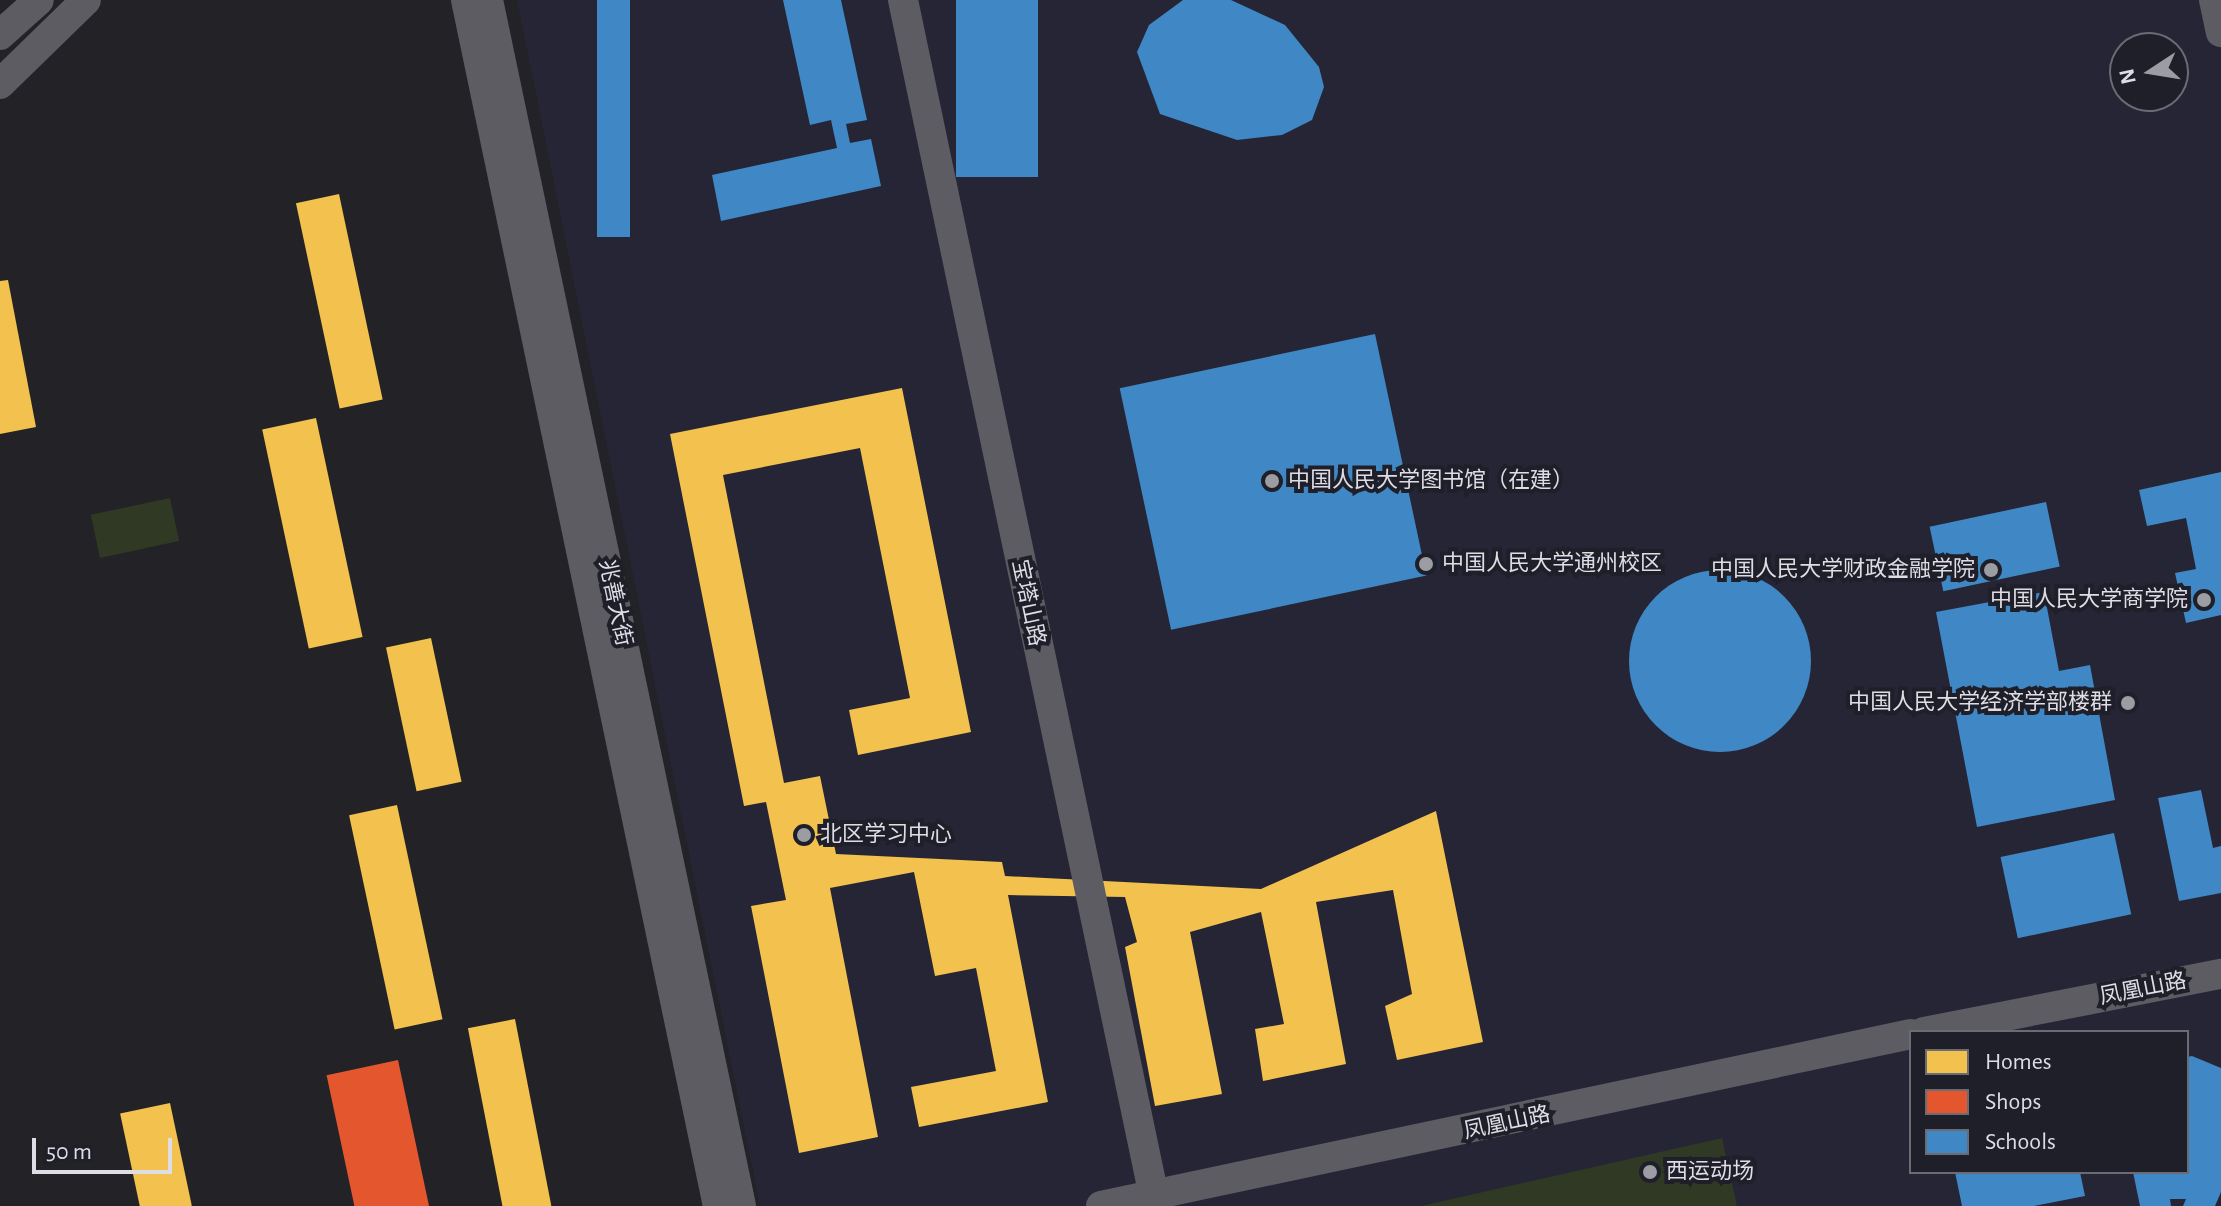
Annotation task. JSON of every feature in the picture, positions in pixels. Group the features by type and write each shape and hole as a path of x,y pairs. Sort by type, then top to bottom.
{"main road":[{"path":"0,35 39,0"},
{"path":"0,84 86,0"},
{"name":"兆善大街","path":"466,0 718,1206"},
{"name":"兆善大街","path":"488,0 741,1206"},
{"name":"宝塔山路","path":"903,0 1155,1200"},
{"path":"2214,0 2221,32"},
{"name":"凤凰山路","path":"1934,1030 2221,974"},
{"name":"凤凰山路","path":"1101,1206 1155,1200 1909,1034"}],"shaded area":[{"name":"中国人民大学通州校区","path":"517,0 2221,0 2221,1206 760,1206"}],"green space":[{"path":"170,498 179,541 100,558 91,515"},
{"name":"西运动场","path":"1722,1138 1737,1206 1421,1206"}],"building: Homes":[{"path":"339,194 383,399 340,409 296,203"},
{"path":"8,280 36,427 0,434 0,281"},
{"path":"902,388 971,732 858,755 849,710 910,698 860,448 723,475 784,783 820,776 836,854 1002,862 1005,876 1261,889 1436,811 1483,1042 1397,1060 1385,1006 1412,994 1393,890 1316,902 1346,1064 1263,1081 1255,1029 1284,1024 1261,912 1190,932 1222,1094 1155,1106 1125,947 1137,942 1125,897 1008,895 1048,1102 919,1127 911,1087 996,1071 976,968 935,976 914,872 830,888 878,1137 799,1153 751,906 786,900 766,802 744,806 670,434"},
{"path":"316,418 363,637 309,649 262,429"},
{"path":"431,638 462,782 417,791 386,648"},
{"path":"397,805 443,1019 395,1029 349,815"},
{"path":"515,1019 551,1206 502,1206 468,1028"},
{"path":"170,1103 192,1206 140,1206 120,1114"}],"building: Shops":[{"path":"398,1060 429,1206 354,1206 327,1075"}],"building: Schools":[{"path":"597,0 630,0 630,237 597,237"},
{"path":"783,0 841,0 867,120 846,124 850,143 871,139 881,186 721,221 712,175 837,148 831,120 810,125"},
{"path":"956,0 1038,0 1038,177 956,177"},
{"path":"1183,0 1231,0 1285,25 1319,67 1324,87 1312,120 1282,135 1237,140 1160,114 1137,52 1149,25"},
{"name":"中国人民大学图书馆（在建）","path":"1375,334 1426,576 1171,630 1120,388"},
{"path":"2221,472 2221,615 2186,623 2175,573 2196,569 2186,518 2147,526 2139,490"},
{"path":"2046,502 2060,567 1943,591 1930,527"},
{"path":"1720,570 1755,577 1784,597 1804,626 1811,661 1804,696 1784,725 1755,745 1720,752 1685,745 1656,725 1636,696 1629,661 1636,626 1656,597 1685,577"},
{"path":"2044,592 2059,671 2090,665 2115,800 1977,827 1936,612"},
{"path":"2201,790 2213,848 2221,846 2221,893 2179,901 2158,798"},
{"path":"2114,833 2131,914 2018,938 2001,857"},
{"path":"2189,1057 2221,1068 2221,1192 2215,1206 2183,1206 2186,1199 2170,1199 2171,1206 2140,1206 2133,1174 2189,1174"},
{"path":"1955,1174 2080,1174 2085,1196 2034,1206 1962,1206"}],"place":[{"name":"中国人民大学图书馆（在建）","path":"1272,481"},
{"name":"中国人民大学通州校区","path":"1426,564"},
{"name":"中国人民大学财政金融学院","path":"1991,570"},
{"name":"中国人民大学商学院","path":"2204,600"},
{"name":"中国人民大学经济学部楼群","path":"2128,703"},
{"name":"北区学习中心","path":"804,835"},
{"name":"西运动场","path":"1650,1172"}]}
